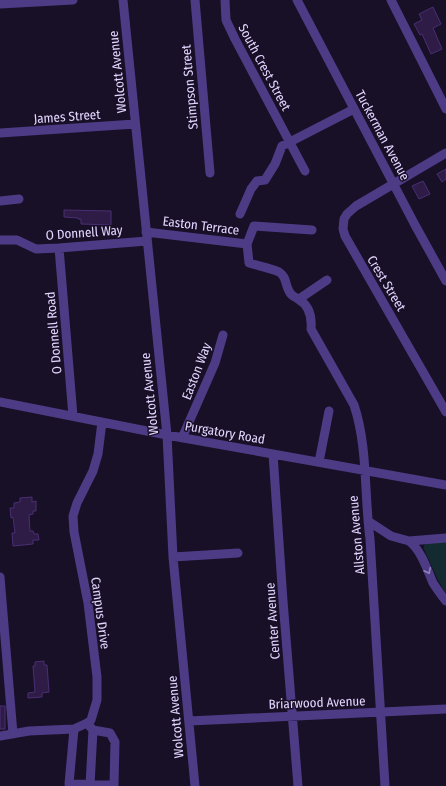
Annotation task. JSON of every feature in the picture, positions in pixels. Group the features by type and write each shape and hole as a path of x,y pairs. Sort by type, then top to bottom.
{"street":[{"path":"0,4 73,0"},
{"name":"Wolcott Avenue","path":"123,0 167,435 173,557 195,786"},
{"name":"Stimpson Street","path":"195,0 210,172"},
{"name":"South Crest Street","path":"224,0 226,20 305,171"},
{"name":"Tuckerman Avenue","path":"296,0 446,281"},
{"path":"391,0 446,109"},
{"path":"240,214 250,189 257,181 265,180 275,164 282,146 354,109"},
{"name":"James Street","path":"0,133 135,124"},
{"name":"Crest Street","path":"446,153 356,206 344,219 343,229 356,257 446,412"},
{"path":"0,201 19,199"},
{"name":"Easton Terrace","path":"147,236 247,244 254,226 312,230"},
{"name":"O Donnell Way","path":"0,240 17,240 36,249 59,248 147,236"},
{"name":"Allston Avenue","path":"247,244 249,263 280,272 286,282 287,290 293,297 304,303 308,309 312,321 311,329 354,404 361,431 370,539 385,786"},
{"name":"O Donnell Road","path":"59,248 73,416"},
{"path":"299,299 326,280"},
{"name":"Easton Way","path":"182,438 215,363 223,335"},
{"name":"Purgatory Road","path":"0,402 182,438 446,485"},
{"path":"319,462 329,411"},
{"name":"Campus Drive","path":"90,727 97,700 97,677 88,603 74,532 73,516 77,503 94,471 98,454 102,422"},
{"name":"Center Avenue","path":"273,454 298,786"},
{"path":"368,521 391,536 409,541 446,538"},
{"path":"370,539 391,536"},
{"path":"409,541 418,552 436,588 446,601"},
{"path":"173,557 238,553"},
{"path":"0,577 13,734"},
{"name":"Briarwood Avenue","path":"189,721 446,709"},
{"path":"90,727 90,785"},
{"path":"0,736 29,731 90,727 110,733 115,742 114,785 70,784 74,729"}],"green space":[{"path":"446,542 446,593 438,580 424,549 424,545 428,543"}],"building":[{"path":"433,7 441,24 433,28 442,49 431,54 422,34 420,35 414,24 422,20 419,14"},
{"path":"446,169 446,179 442,182 437,174"},
{"path":"423,181 430,194 419,199 412,186"},
{"path":"64,210 111,211 111,225 81,224 81,219 64,217"},
{"path":"32,497 32,502 36,501 36,511 33,511 33,514 29,515 30,531 33,531 34,534 38,534 39,540 33,540 33,544 13,546 12,533 15,533 10,508 14,508 14,503 20,502 20,498"},
{"path":"44,661 44,665 47,665 49,692 42,693 42,697 28,698 28,693 35,692 33,666 35,666 35,662"},
{"path":"0,706 5,706 5,729 0,729"}]}
